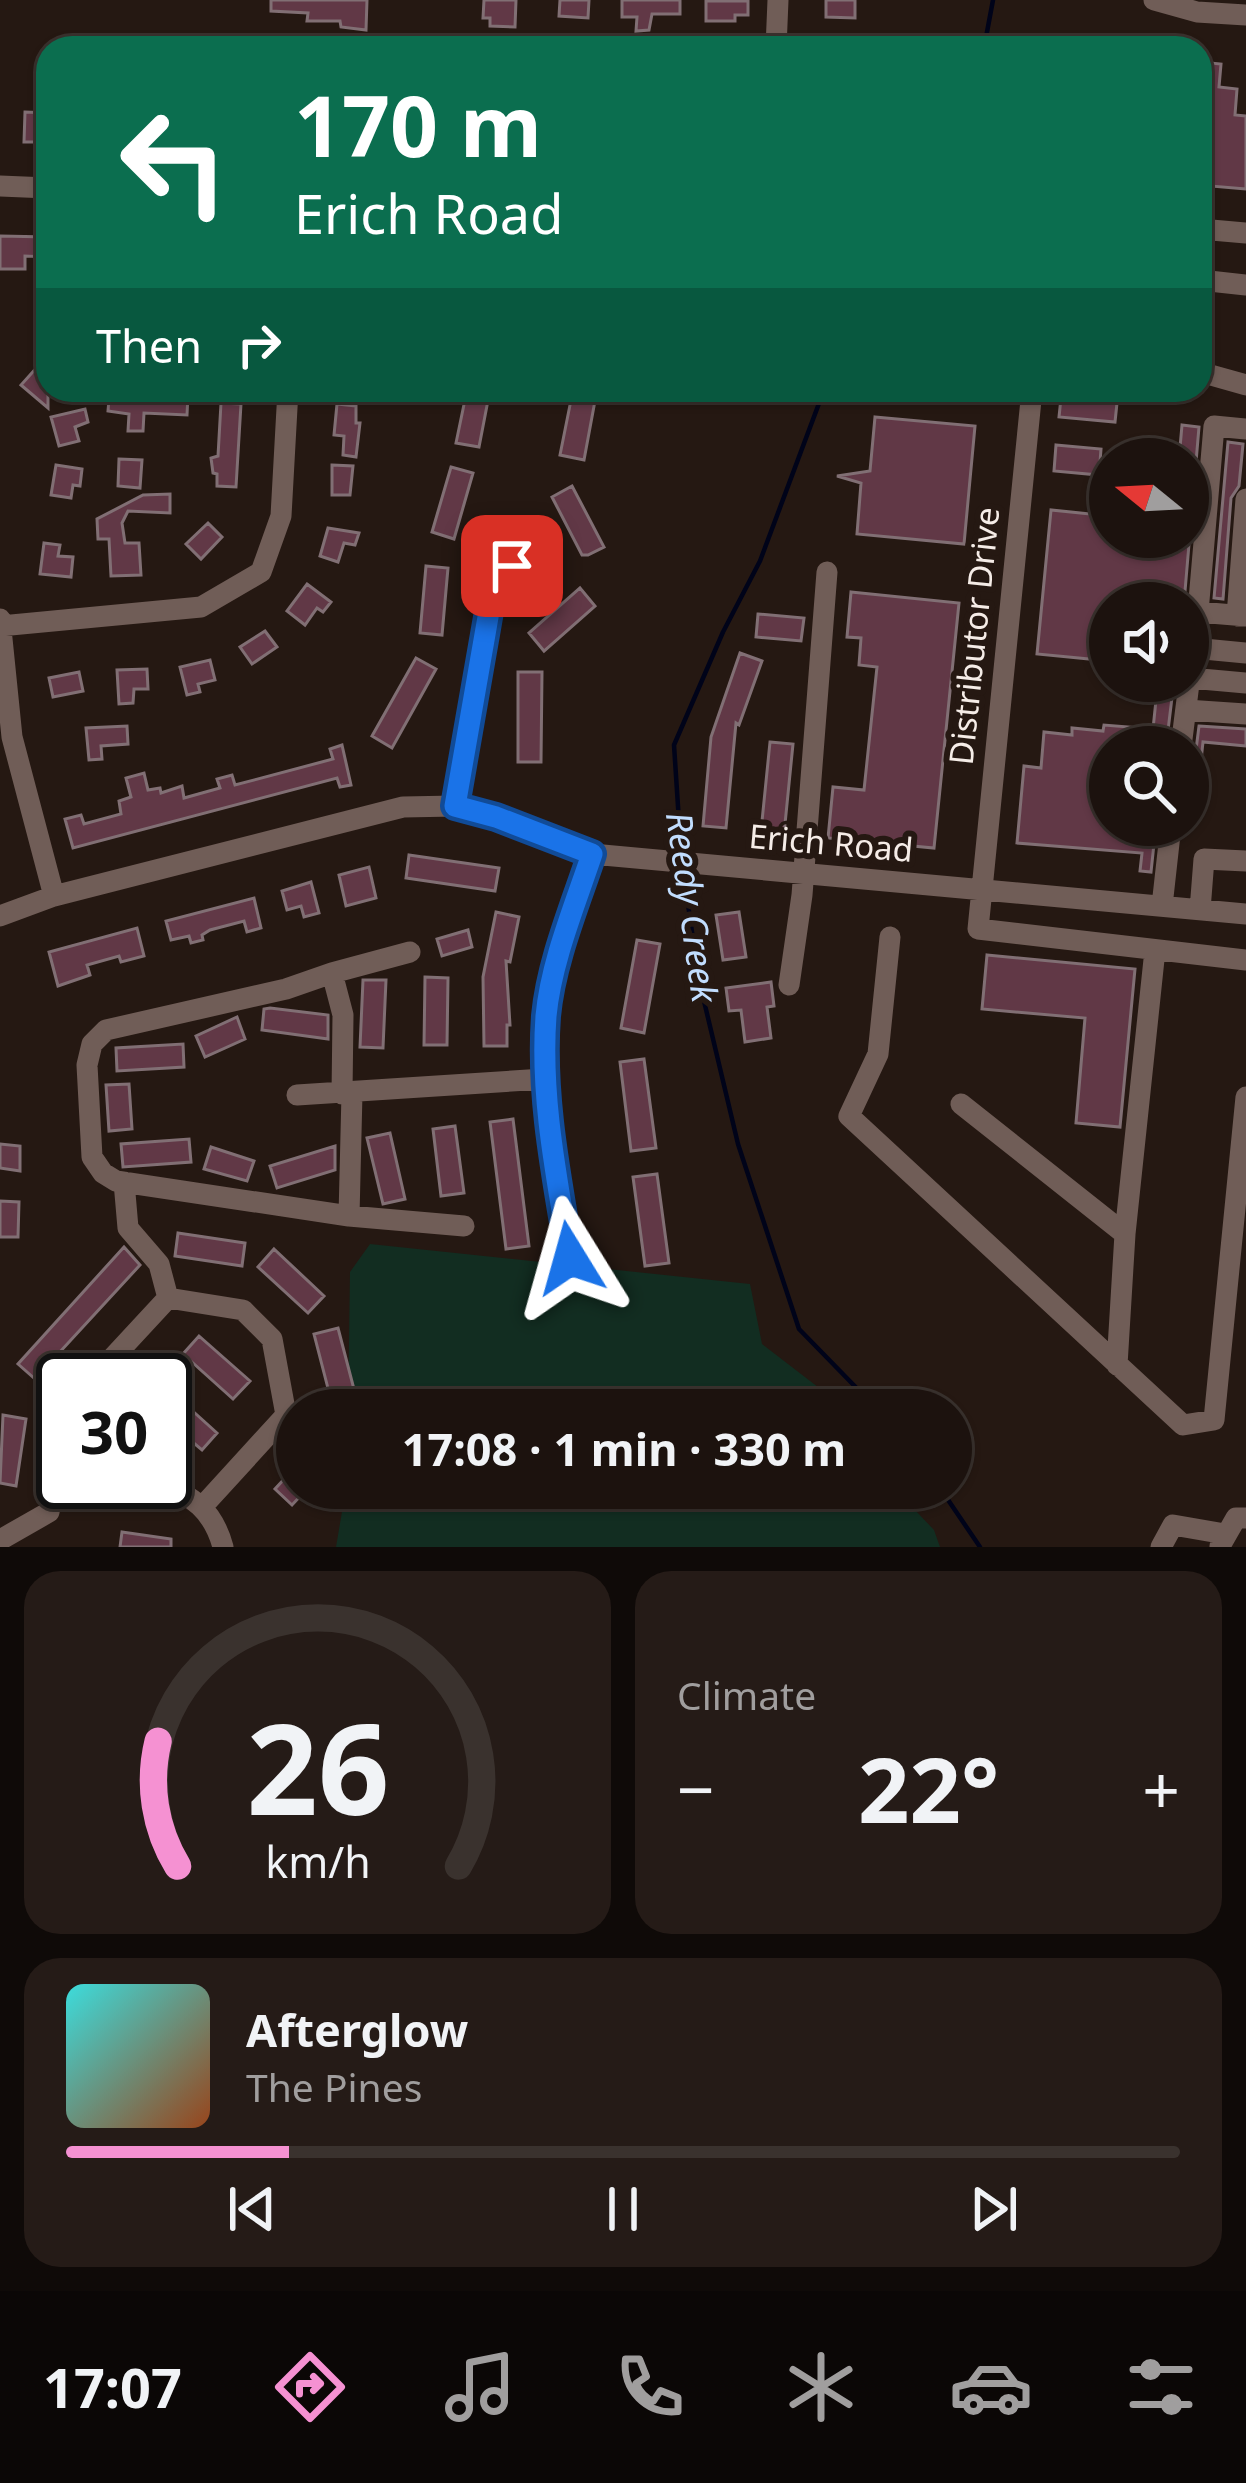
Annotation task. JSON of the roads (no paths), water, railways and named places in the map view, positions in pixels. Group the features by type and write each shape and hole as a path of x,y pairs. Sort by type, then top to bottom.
{"street":[{"path":"776,36 778,0"},
{"path":"1154,0 1197,12 1246,14"},
{"path":"0,186 36,188"},
{"path":"1212,230 1246,233"},
{"path":"1212,279 1246,285"},
{"path":"1212,375 1246,385"},
{"path":"54,896 12,737 0,624 201,607 261,572 281,516 287,402"},
{"name":"Distributor Drive","path":"982,890 1031,402"},
{"path":"1201,582 1214,426 1246,429"},
{"path":"1209,613 1241,616 1246,499"},
{"path":"455,806 491,600 512,566"},
{"path":"789,985 804,874 827,572"},
{"path":"1209,650 1246,653"},
{"path":"1209,680 1246,683"},
{"path":"1184,726 1187,702"},
{"path":"1186,710 1246,714"},
{"name":"Erich Road","path":"0,916 54,896 403,807 455,806 592,854 1246,914"},
{"path":"1162,907 1169,846"},
{"path":"570,1258 544,1079 546,1011 592,854"},
{"path":"1200,910 1204,859 1246,861"},
{"path":"982,890 978,929 1246,960"},
{"path":"890,937 878,1054 849,1116 1184,1425 1214,1420 1246,1097"},
{"path":"1117,1365 1125,1234 1155,950"},
{"path":"410,952 286,989 106,1030 92,1045 86,1065 92,1157 103,1173 124,1182 350,1216 464,1226"},
{"path":"332,973 343,1016 350,1216"},
{"path":"297,1095 544,1079"},
{"path":"961,1104 1125,1234"},
{"path":"124,1182 128,1228 159,1264 168,1298"},
{"path":"117,1353 168,1298"},
{"path":"168,1298 243,1310 258,1324 272,1339 286,1415 202,1508"},
{"path":"192,1498 215,1520 224,1547"},
{"path":"0,1540 50,1509"},
{"path":"1161,1547 1173,1525 1223,1541 1236,1518 1246,1518"}],"waterway":[{"name":"Reedy Creek","path":"986,36 993,0"},
{"name":"Reedy Creek","path":"681,852 674,745 760,561 820,402"},
{"name":"Reedy Creek","path":"683,870 699,980 738,1144 799,1329 858,1389"},
{"name":"Reedy Creek","path":"954,1509 980,1547"}]}
